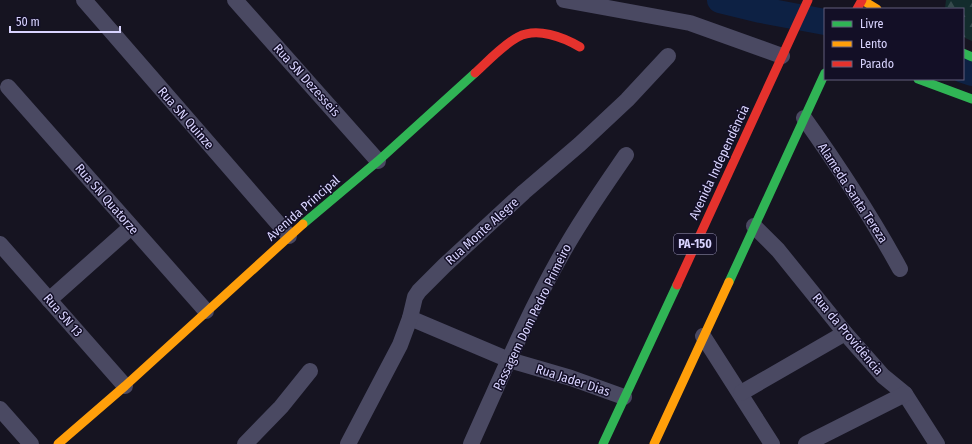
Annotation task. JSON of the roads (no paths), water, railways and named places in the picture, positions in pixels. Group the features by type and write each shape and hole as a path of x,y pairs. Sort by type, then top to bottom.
{"main road":[{"path":"862,0 875,8"},
{"name":"Avenida Independência","path":"603,444 807,3"},
{"name":"Avenida Principal","path":"58,444 125,386 289,236 378,160 511,41 524,34 548,34 570,41 580,47"},
{"path":"654,444 824,75"},
{"path":"921,80 972,100"}],"street":[{"name":"Rua SN Quinze","path":"84,0 289,236"},
{"name":"Rua SN Dezesseis","path":"235,0 378,160"},
{"path":"564,0 690,23 785,50"},
{"name":"Rua Monte Alegre","path":"348,444 400,345 410,318 415,297 445,265 524,192 616,111 668,56"},
{"name":"Rua SN Quatorze","path":"8,87 206,311"},
{"name":"Alameda Santa Tereza","path":"804,118 832,156 861,201 900,269"},
{"name":"Passagem Dom Pedro Primeiro","path":"471,444 509,360 563,251 626,155"},
{"name":"Rua da Providência","path":"754,226 787,260 845,333 883,376 905,394 937,444"},
{"path":"49,300 131,227"},
{"name":"Rua SN 13","path":"0,244 125,386"},
{"name":"Rua Jader Dias","path":"410,318 509,360 572,378 624,398"},
{"path":"741,393 845,333"},
{"path":"704,336 772,444"},
{"path":"245,444 281,407 310,371"},
{"path":"806,444 905,394"},
{"path":"0,409 31,444"}],"waterway":[{"path":"720,0 761,10 824,22"},
{"path":"964,70 972,73"}]}
